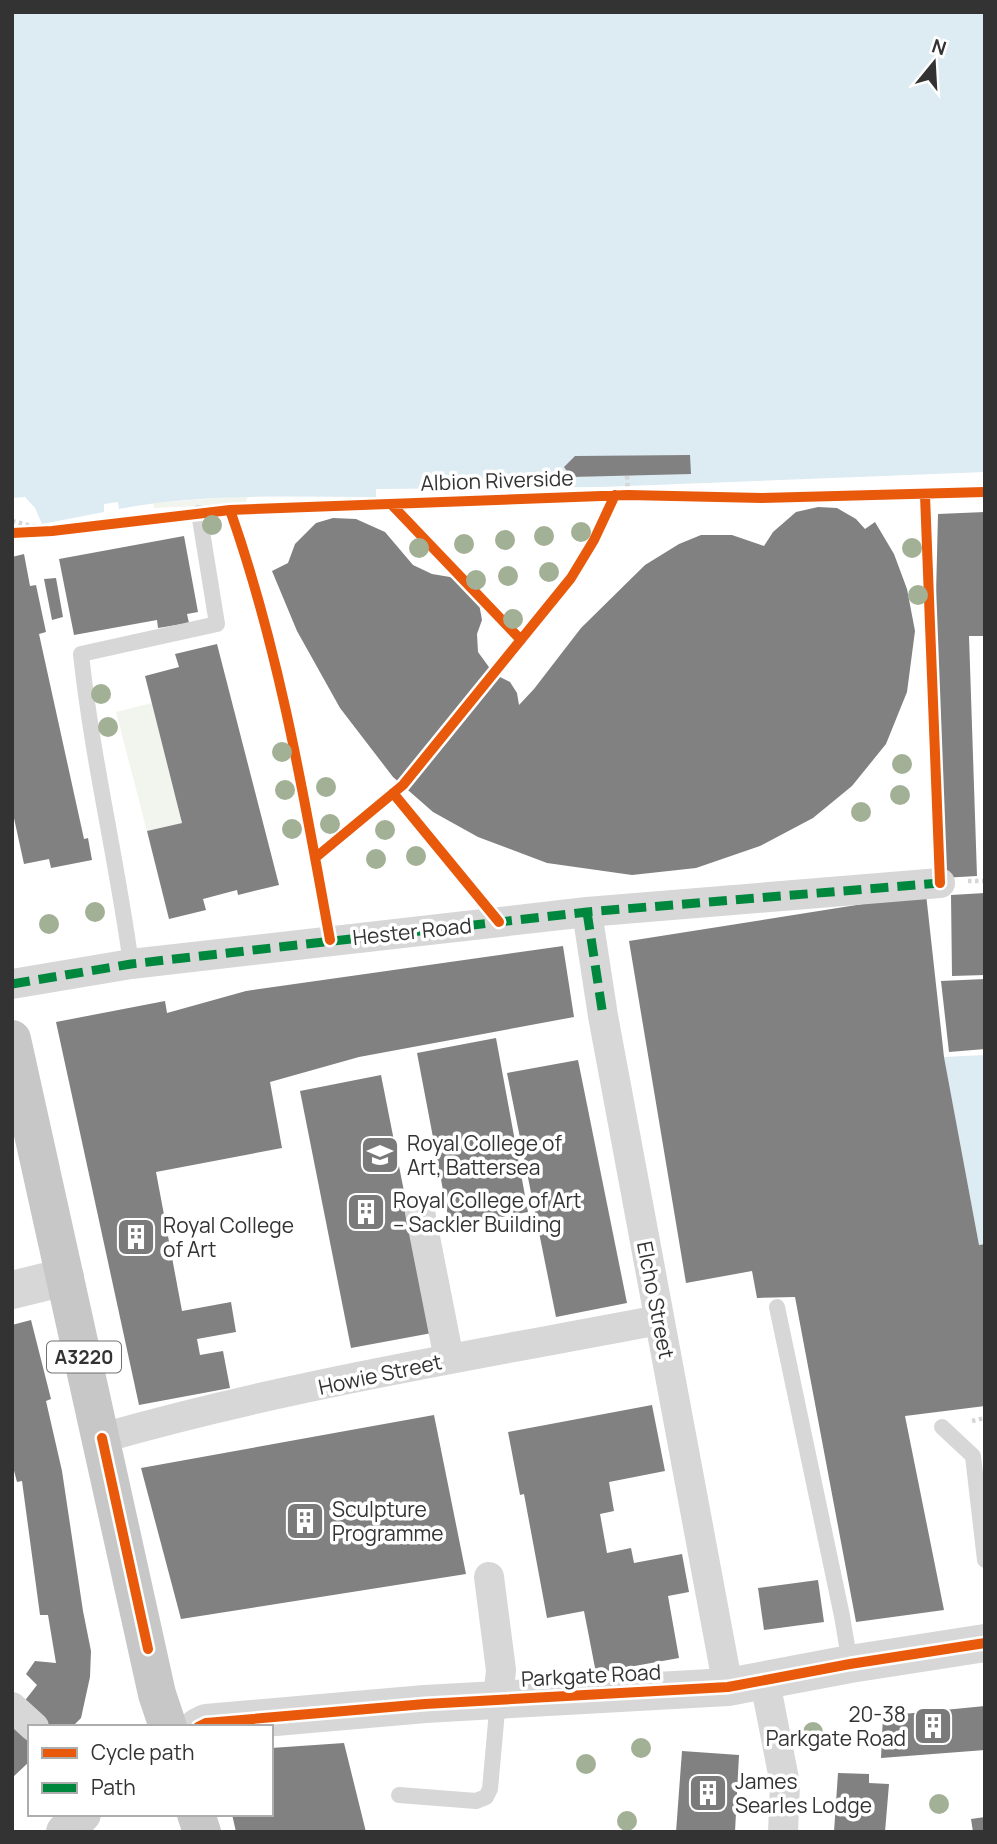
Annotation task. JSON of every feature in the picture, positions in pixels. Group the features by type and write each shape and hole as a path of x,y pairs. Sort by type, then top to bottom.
{"highway":[{"name":"A3220","path":"12,1039 157,1694 167,1725"}],"main road":[{"path":"65,1832 80,1816"}],"street":[{"name":"Hester Road","path":"12,984 131,964 587,912 940,883"},
{"name":"Elcho Street","path":"587,912 603,1016 728,1687"},
{"path":"420,1212 449,1359"},
{"path":"12,1290 65,1277"},
{"name":"Howie Street","path":"102,1438 247,1402 449,1359 659,1320"},
{"path":"489,1577 501,1670 498,1700"},
{"name":"Parkgate Road","path":"202,1725 498,1700 728,1687 985,1643"},
{"path":"765,1682 785,1784 783,1832"},
{"path":"12,1707 32,1725"}],"lane":[{"path":"131,964 87,713 81,653 217,624 199,513"},
{"path":"777,1307 850,1664"},
{"path":"942,1427 973,1456 985,1560"},
{"path":"399,1796 476,1801 486,1797 490,1789 498,1700"}],"path":[{"path":"627,475 628,495"},
{"path":"615,495 641,495"},
{"path":"12,521 51,531"},
{"path":"12,533 65,529"}],"shaded area":[{"path":"12,12 985,12 985,472 601,487 376,489 376,497 215,498 119,509 118,502 104,504 104,512 42,524 35,508 25,497 12,498"},
{"path":"248,496 245,504 154,508 153,503"},
{"path":"152,703 182,823 147,831 116,712"},
{"path":"985,1055 985,1244 979,1245 944,1057"}],"building":[{"path":"690,455 691,474 571,477 564,467 575,456"},
{"path":"818,507 837,508 856,519 865,529 875,522 894,554 907,589 915,631 907,692 886,744 852,786 813,818 760,846 696,868 632,875 547,863 478,837 433,812 393,777 340,708 297,631 272,571 288,563 295,544 316,523 333,518 356,519 385,532 413,565 432,574 466,583 478,598 482,620 477,634 478,652 494,674 510,682 517,693 519,705 581,628 645,565 679,544 701,535 732,535 764,546 773,532 796,512"},
{"path":"985,512 985,636 969,636 977,876 942,878 935,636 938,514"},
{"path":"184,536 198,612 187,614 189,623 158,628 157,620 74,635 59,559"},
{"path":"24,554 30,586 36,585 46,632 39,634 84,839 88,838 92,860 51,868 49,859 24,864 12,809 12,557"},
{"path":"56,578 63,617 52,620 44,579"},
{"path":"217,644 279,885 238,895 237,890 203,899 206,910 169,919 147,831 182,823 145,676 179,667 175,654"},
{"path":"985,893 985,975 952,976 951,895"},
{"path":"926,894 944,1057 979,1245 985,1244 985,1406 905,1416 944,1610 856,1622 795,1297 757,1298 752,1271 686,1283 629,941"},
{"name":"Royal College of Art","path":"563,946 574,1017 359,1057 270,1082 282,1148 156,1172 182,1311 231,1302 236,1332 197,1339 200,1355 223,1351 230,1388 139,1405 56,1022 165,1001 167,1013 246,991"},
{"path":"985,979 985,1049 949,1052 941,981"},
{"path":"496,1038 528,1212 450,1227 417,1053"},
{"path":"578,1060 627,1303 556,1317 507,1073"},
{"name":"Royal College of Art – Sackler Building","path":"381,1075 432,1333 351,1348 300,1091"},
{"path":"31,1320 51,1399 46,1401 62,1471 91,1651 90,1677 81,1718 74,1725 48,1725 23,1703 37,1685 26,1674 35,1661 56,1663 48,1615 40,1615 22,1481 17,1482 12,1463 12,1325"},
{"path":"652,1405 665,1471 609,1482 614,1511 600,1514 607,1553 631,1548 634,1563 682,1554 689,1592 668,1596 679,1658 596,1673 584,1611 547,1618 524,1494 520,1495 508,1432"},
{"name":"Sculpture Programme","path":"434,1415 466,1574 181,1619 141,1468"},
{"path":"818,1580 824,1622 764,1630 758,1588"},
{"name":"20-38 Parkgate Road","path":"985,1706 985,1750 881,1758 883,1716"},
{"path":"12,1725 28,1740 28,1763 12,1778"},
{"path":"344,1743 366,1832 236,1832 232,1816 273,1816 273,1748"},
{"name":"James Searles Lodge","path":"682,1751 739,1755 735,1832 676,1832"},
{"path":"838,1773 869,1774 869,1783 889,1784 885,1832 834,1832"},
{"path":"985,1817 985,1832 973,1832 971,1819"}],"marked path":[{"path":"12,984 131,964 587,912 940,883"},
{"path":"587,912 603,1016"}],"cycle path":[{"name":"Albion Riverside","path":"12,533 52,531 230,510 628,495 762,498 985,492"},
{"path":"315,858 403,785 571,578 594,540 615,495"},
{"path":"925,495 940,883"},
{"path":"391,504 521,640"},
{"path":"230,510 263,616 289,723 330,940"},
{"path":"393,793 499,922"},
{"path":"102,1438 148,1649"},
{"path":"202,1725 425,1704 728,1687 985,1643"}],"place":[{"name":"Royal College of Art, Battersea","path":"380,1155"},
{"name":"Royal College of Art – Sackler Building","path":"366,1212"},
{"name":"Royal College of Art","path":"136,1237"},
{"name":"Sculpture Programme","path":"305,1521"},
{"name":"20-38 Parkgate Road","path":"933,1726"},
{"name":"James Searles Lodge","path":"708,1793"}]}
